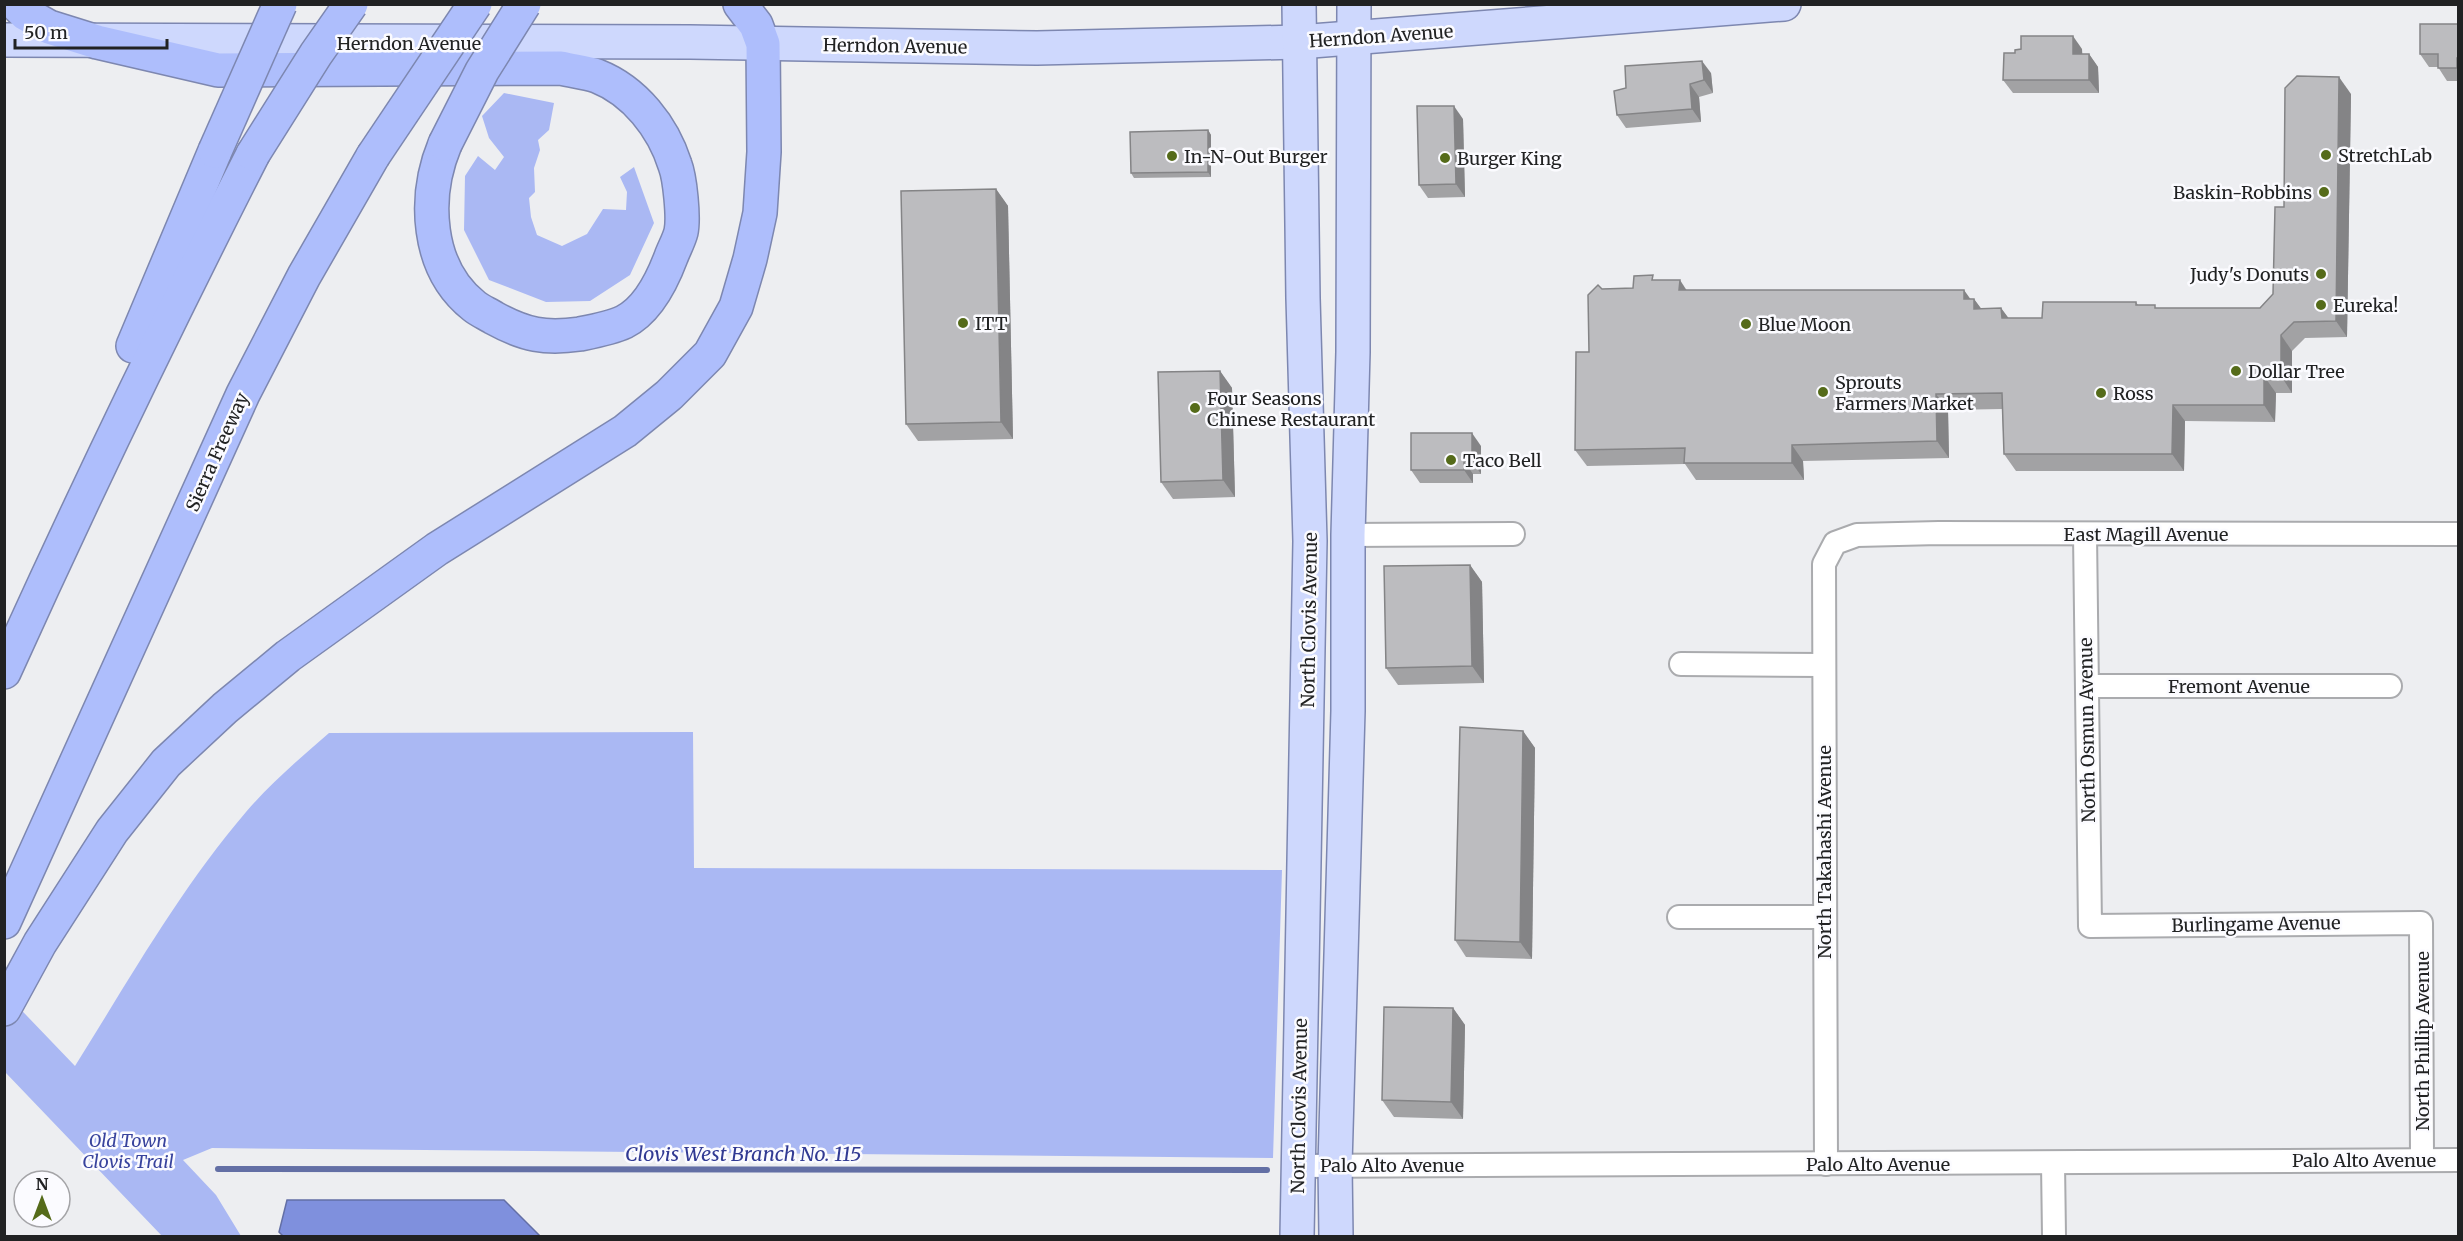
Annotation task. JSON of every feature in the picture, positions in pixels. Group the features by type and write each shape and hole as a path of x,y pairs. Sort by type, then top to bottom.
{"highway":[{"path":"16,4 26,14 49,27 97,42 218,70 561,68 595,75 617,86 644,110 668,143 679,175 681,231 662,280 645,304 625,321 596,331 536,336 509,326 474,306 453,284 439,254 431,225 432,190 445,144 482,71 524,4"},
{"path":"71,524 118,381 280,4"},
{"path":"4,672 71,524 172,312 253,154 316,54 351,4"},
{"name":"Sierra Freeway","path":"7,918 243,394 304,276 373,156 475,4"},
{"path":"4,1009 40,943 112,831 166,763 225,708 288,656 437,549 625,431 669,395 710,354 736,307 760,213 764,152 763,44 756,25 740,4"}],"main road":[{"name":"North Clovis Avenue","path":"1297,1236 1311,541 1303,298 1299,4"},
{"name":"North Clovis Avenue","path":"1335,1236 1348,711 1348,535 1353,352 1354,4"},
{"path":"1656,15 1692,4"},
{"name":"Herndon Avenue","path":"4,40 763,44 1036,48 1299,42 1784,4"},
{"path":"1303,298 1324,396 1329,514 1332,527 1348,535"}],"street":[{"path":"1348,535 1513,534"},
{"name":"North Osmun Avenue","path":"2085,534 2090,926"},
{"name":"East Magill Avenue","path":"1835,543 1857,535 2458,534"},
{"name":"North Takahashi Avenue","path":"1826,1164 1824,564 1835,543"},
{"path":"1681,664 1824,665"},
{"name":"Fremont Avenue","path":"2087,686 2390,686"},
{"path":"1679,918 1824,917"},
{"name":"Burlingame Avenue","path":"2090,926 2421,922"},
{"name":"North Phillip Avenue","path":"2421,922 2422,1160"},
{"name":"Palo Alto Avenue","path":"1297,1166 2458,1160"},
{"path":"2053,1162 2054,1236"}],"green space":[{"path":"504,93 554,103 549,130 538,140 540,150 534,168 535,192 529,198 531,217 537,235 562,246 587,234 603,209 626,210 627,192 620,177 634,167 654,223 630,275 590,301 546,302 489,280 464,230 465,176 478,156 495,170 504,157 489,138 482,116"},
{"name":"Old Town Clovis Trail","path":"693,732 694,868 1282,870 1273,1158 212,1148 183,1160 216,1195 241,1236 162,1236 5,1072 4,992 75,1066 156,936 222,841 265,791 329,733"}],"shaded area":[{"path":"287,1200 504,1200 540,1236 283,1236 279,1232"}],"building":[{"path":"2420,24 2458,24 2457,68 2438,68 2438,54 2420,54"},
{"path":"2021,36 2073,36 2073,54 2089,54 2089,80 2003,80 2004,53 2015,53 2015,50 2021,49"},
{"path":"1702,61 1704,80 1690,84 1692,109 1617,115 1614,91 1626,88 1625,66"},
{"path":"2297,76 2339,77 2336,321 2294,322 2281,335 2281,376 2264,376 2264,405 2173,405 2172,454 2004,454 2002,393 1936,394 1937,441 1792,445 1792,463 1684,463 1685,448 1575,450 1576,352 1589,352 1588,295 1598,285 1602,289 1633,288 1634,276 1653,275 1652,280 1680,280 1679,290 1964,290 1964,299 1974,299 1974,309 2001,308 2002,318 2042,318 2043,302 2136,302 2136,305 2155,305 2155,308 2260,308 2273,294 2275,207 2284,207 2285,88"},
{"name":"Burger King","path":"1417,106 1454,106 1456,184 1419,185"},
{"name":"In-N-Out Burger","path":"1208,130 1208,172 1131,173 1130,132"},
{"name":"ITT","path":"996,189 1001,422 906,424 901,191"},
{"path":"1220,371 1223,480 1161,482 1158,372"},
{"path":"1411,433 1472,433 1472,461 1464,461 1464,470 1411,470"},
{"path":"1470,565 1472,666 1386,668 1384,566"},
{"path":"1460,727 1523,731 1520,942 1455,940"},
{"path":"1384,1007 1453,1008 1451,1102 1382,1100"}],"waterway":[{"name":"Clovis West Branch No. 115","path":"218,1169 1267,1170"}],"place":[{"name":"StretchLab","path":"2326,155"},
{"name":"In-N-Out Burger","path":"1172,156"},
{"name":"Burger King","path":"1445,158"},
{"name":"Baskin-Robbins","path":"2324,192"},
{"name":"Judy's Donuts","path":"2321,274"},
{"name":"Eureka!","path":"2321,305"},
{"name":"ITT","path":"963,323"},
{"name":"Blue Moon","path":"1746,324"},
{"name":"Dollar Tree","path":"2236,371"},
{"name":"Sprouts Farmers Market","path":"1823,392"},
{"name":"Ross","path":"2101,393"},
{"name":"Four Seasons Chinese Restaurant","path":"1195,408"},
{"name":"Taco Bell","path":"1451,460"}]}
